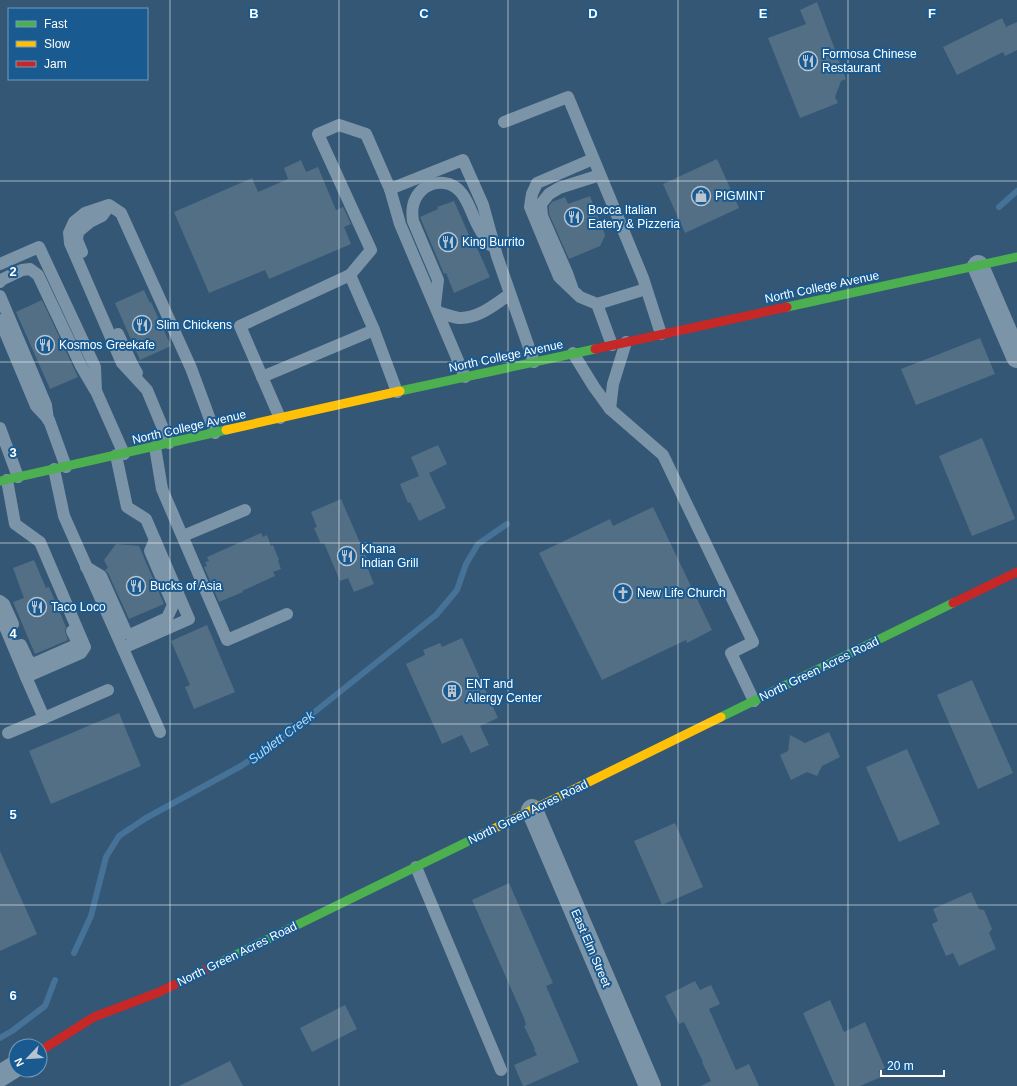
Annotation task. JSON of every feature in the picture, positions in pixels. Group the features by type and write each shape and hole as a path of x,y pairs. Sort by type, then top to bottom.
{"street":[{"name":"North College Avenue","path":"8,480 573,353 1017,257"},
{"path":"978,266 1017,357"},
{"name":"North Green Acres Road","path":"48,1046 94,1018 176,984 1017,572"},
{"name":"East Elm Street","path":"532,810 650,1086"}],"lane":[{"path":"504,122 568,98 646,288 661,334"},
{"path":"280,418 240,326 350,275 371,250 318,134 339,125 366,134 390,189 400,224 465,377"},
{"path":"593,159 536,182 530,207 559,277 580,296 597,304 646,288"},
{"path":"390,189 463,160 483,205 497,256 534,362"},
{"path":"572,290 567,273 542,216 541,204 549,194 559,188 600,176"},
{"path":"436,309 438,280 413,221 412,211 414,201 420,192 426,187 435,183 449,184 456,187 463,193 478,226 497,256"},
{"path":"169,443 147,390 122,363 70,243 68,233 74,222 85,213 109,205 121,213 190,368 215,433"},
{"path":"0,264 40,247 95,367 96,391"},
{"path":"0,282 1,280 22,270 30,269 38,275 81,366 96,391 120,454 127,507 146,519 189,619 123,648"},
{"path":"350,275 374,330 397,392"},
{"path":"436,309 460,318 470,316 482,312 510,294"},
{"path":"0,296 46,405 60,468 64,516 160,732"},
{"path":"597,304 612,345"},
{"path":"0,320 36,406 49,420"},
{"path":"262,377 374,330"},
{"path":"610,409 613,384 626,342"},
{"path":"573,353 594,387 610,409 663,455 753,642 731,653 754,701"},
{"path":"0,428 15,524 40,542 85,647 81,653 26,677"},
{"path":"155,447 162,489 227,640 286,614"},
{"path":"183,536 245,510"},
{"path":"86,567 101,576 126,632 130,635 167,618 173,605 150,551 155,540"},
{"path":"0,601 4,604 28,660 33,664 74,646 77,641 58,598 60,588"},
{"path":"0,615 44,718"},
{"path":"8,733 108,690"},
{"path":"416,867 501,1070"}],"building":[{"name":"Formosa Chinese Restaurant","path":"817,2 846,79 841,81 835,97 838,103 800,118 768,38 806,24 800,10"},
{"path":"1002,18 1006,27 1017,22 1017,50 1005,56 1003,52 957,75 943,47"},
{"name":"PIGMINT","path":"717,159 739,208 685,233 663,184"},
{"path":"301,160 306,172 318,167 336,210 343,207 351,224 344,227 351,244 269,279 265,270 209,293 174,212 252,178 258,192 288,179 284,168"},
{"name":"Bocca Italian Eatery & Pizzeria","path":"590,196 605,235 604,238 600,246 569,259 549,214 549,206 552,202 565,197 568,204"},
{"name":"King Burrito","path":"454,201 472,242 474,241 490,277 454,293 446,273 444,274 420,217 438,209 437,207"},
{"name":"Slim Chickens","path":"144,290 171,346 140,360 115,303"},
{"name":"Kosmos Greekafe","path":"42,300 78,377 50,389 16,312"},
{"path":"980,338 995,374 916,405 901,369"},
{"path":"982,438 1015,519 972,536 939,456"},
{"path":"438,445 447,464 429,473 446,508 419,521 410,502 408,503 400,484 419,476 411,457"},
{"name":"Khana Indian Grill","path":"341,499 371,568 368,569 374,584 354,592 348,578 340,581 324,543 321,544 314,528 317,527 311,512"},
{"name":"New Life Church","path":"653,507 712,630 687,643 686,640 602,680 539,553 610,519 613,526"},
{"path":"261,533 263,537 267,535 271,546 273,545 281,569 273,572 275,576 219,602 204,567 207,566 205,562 209,561 207,557"},
{"name":"Bucks of Asia","path":"116,544 139,546 164,604 129,619 108,573 105,570 108,568 104,560"},
{"name":"Taco Loco","path":"34,560 46,588 49,587 56,603 66,627 65,631 68,640 35,654 13,602 24,598 13,568"},
{"path":"207,625 235,692 194,709 185,687 190,685 171,641"},
{"name":"ENT and Allergy Center","path":"462,638 498,718 480,726 489,745 471,753 462,735 442,744 406,664 425,655 423,650 440,643 442,647"},
{"path":"972,680 1013,773 978,789 937,695"},
{"path":"119,713 141,766 51,804 29,751"},
{"path":"829,732 840,757 822,766 817,776 807,772 791,780 780,755 788,751 790,735 805,743"},
{"path":"907,749 940,824 899,842 866,767"},
{"path":"675,823 703,887 662,905 634,841"},
{"path":"0,851 37,934 0,951"},
{"path":"509,883 553,983 546,986 579,1062 525,1086 523,1086 514,1065 537,1055 524,1026 526,1025 524,1018 472,900"},
{"path":"971,892 979,909 984,910 992,929 989,933 996,949 959,966 953,953 946,956 932,924 938,921 933,909"},
{"path":"695,981 700,990 711,985 720,1004 709,1009 736,1070 749,1064 759,1086 701,1086 711,1081 684,1022 679,1024 665,996"},
{"path":"830,1000 844,1032 865,1022 885,1068 879,1071 881,1077 860,1086 835,1086 803,1013"},
{"path":"345,1005 357,1029 312,1052 300,1028"},
{"path":"230,1061 243,1086 179,1086"}],"waterway":[{"name":"Sublett Creek","path":"999,207 1017,191"},
{"name":"Sublett Creek","path":"74,953 91,916 106,857 119,836 146,818 241,766 277,742 436,615 457,590 466,564 478,544 507,524"},
{"name":"Sublett Creek","path":"0,1038 12,1031 45,1006 55,980"}],"traffic: fast":[{"path":"787,307 1017,257"},
{"path":"400,391 595,349"},
{"path":"0,481 226,430"},
{"path":"721,717 953,603"},
{"path":"211,967 477,837"}],"traffic: slow":[{"path":"226,430 400,391"},
{"path":"477,837 721,717"}],"traffic: jam":[{"path":"595,349 787,307"},
{"path":"953,603 1017,572"},
{"path":"48,1046 94,1017 157,993 211,967"}],"place":[{"name":"Formosa Chinese Restaurant","path":"808,61"},
{"name":"PIGMINT","path":"701,196"},
{"name":"Bocca Italian Eatery & Pizzeria","path":"574,217"},
{"name":"King Burrito","path":"448,242"},
{"name":"Slim Chickens","path":"142,325"},
{"name":"Kosmos Greekafe","path":"45,345"},
{"name":"Khana Indian Grill","path":"347,556"},
{"name":"Bucks of Asia","path":"136,586"},
{"name":"New Life Church","path":"623,593"},
{"name":"Taco Loco","path":"37,607"},
{"name":"ENT and Allergy Center","path":"452,691"}]}
